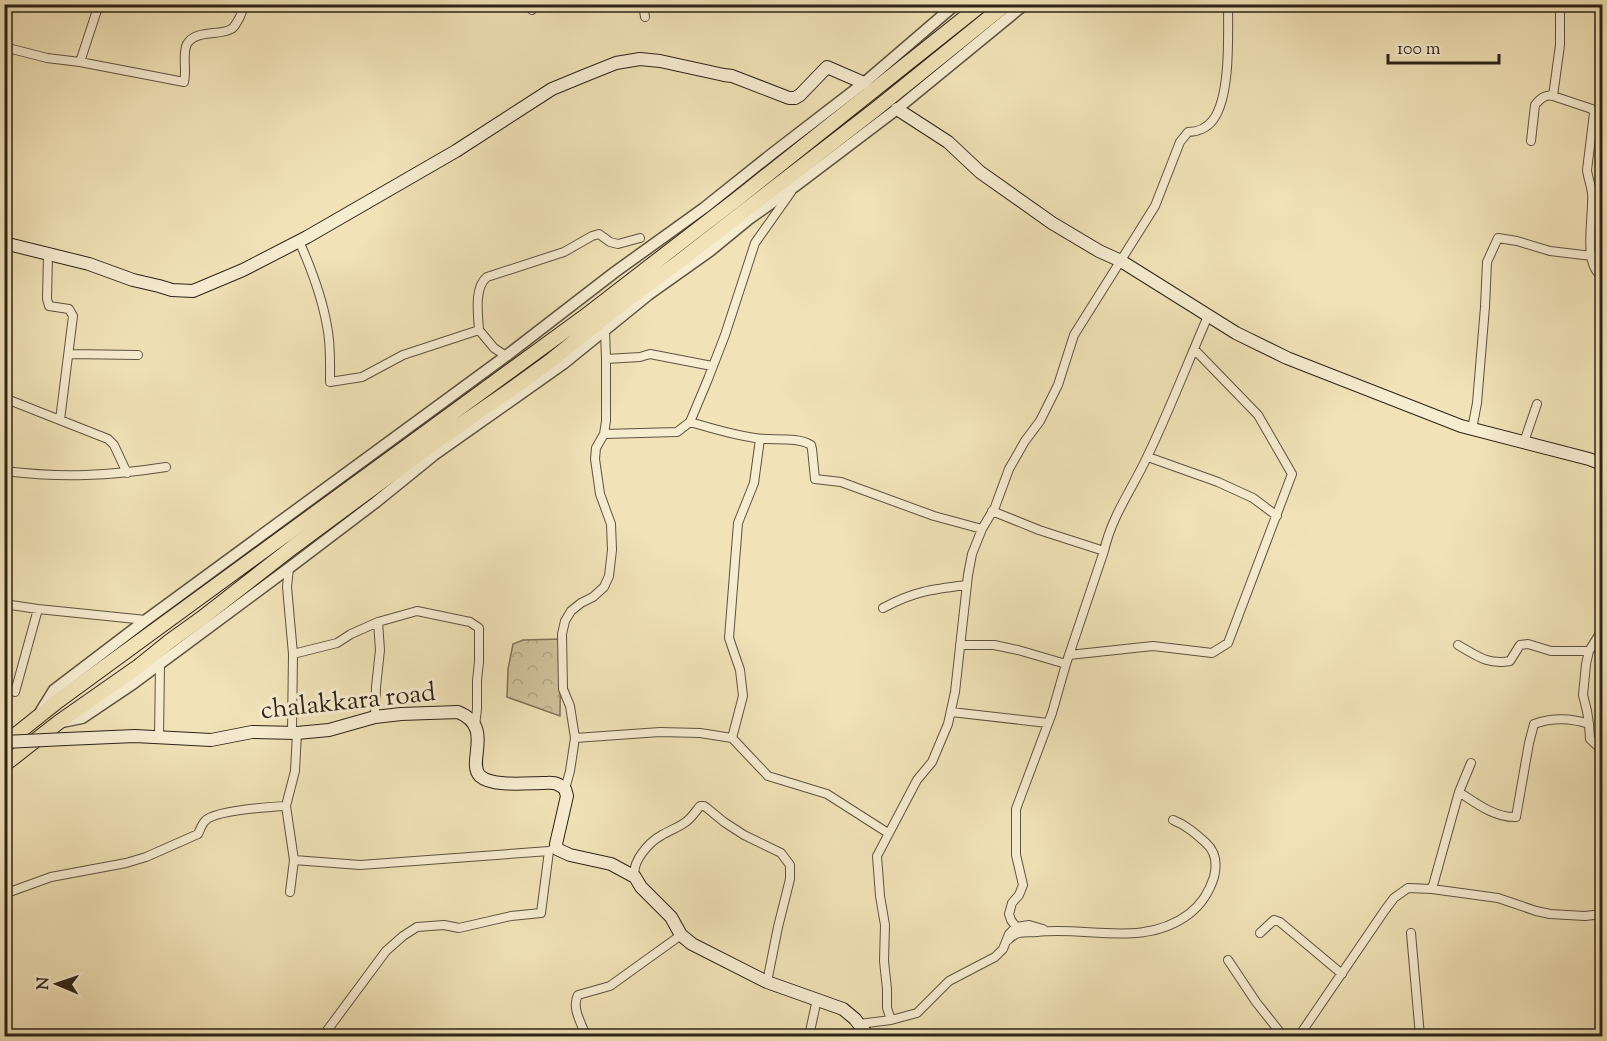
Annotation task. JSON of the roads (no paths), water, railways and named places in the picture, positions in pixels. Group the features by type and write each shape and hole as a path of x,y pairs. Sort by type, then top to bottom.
{"highway":[{"path":"4,743 58,701 584,317 737,199 982,4"},
{"path":"8,763 59,722 139,666 293,547 431,445 532,375 785,180 1006,4"}],"main road":[{"path":"4,243 89,264 133,280 172,290 193,291 243,270 299,241 456,151 552,89 616,63 640,59 660,61 732,75 789,98 800,95 827,67 864,83"},
{"path":"897,109 948,142 980,172 1052,223 1099,251 1121,261 1236,333 1287,357 1461,426 1602,464"},
{"name":"chalakkara road","path":"4,743 135,736 211,740 252,732 329,730 375,717 401,714 458,712 466,716 475,726"},
{"path":"475,726 477,732 476,771 480,776 503,783 556,783 565,789 567,796 553,849 611,864 635,877 641,887 671,917 681,935 692,944 767,982 843,1009 860,1032"}],"street":[{"path":"80,62 99,4"},
{"path":"4,47 47,58 184,81 185,47 189,41 197,36 227,32 232,29 243,10 243,4"},
{"path":"643,4 645,17"},
{"path":"36,719 54,690 704,208 864,83 956,4"},
{"path":"59,722 82,718 289,568 376,502 434,454 563,364 648,296 794,188 897,109 1025,4"},
{"path":"891,1020 887,1008 884,961 885,925 877,856 917,780 932,762 948,724 955,692 972,554 1009,469 1055,393 1074,335 1155,206 1180,142 1188,132 1197,132 1212,121 1218,111 1226,81 1228,4"},
{"path":"1553,96 1560,45 1560,4"},
{"path":"1531,141 1535,105 1545,96 1553,96 1592,109 1594,113 1587,170 1592,192 1590,239 1592,263 1597,273 1602,276"},
{"path":"604,434 677,432 690,422 736,303 755,243 794,188"},
{"path":"506,356 494,348 478,330 479,294 483,280 488,276 564,252 599,234 610,242 618,244 640,238"},
{"path":"1472,429 1482,350 1487,262 1498,238 1550,251 1592,256"},
{"path":"299,241 313,272 328,326 330,382 362,377 403,355 478,330"},
{"path":"48,254 47,299 49,306 69,309 74,316 60,420"},
{"path":"1016,927 1009,914 1012,903 1019,895 1023,885 1016,855 1016,809 1048,723 1108,534 1116,514 1148,457 1208,315"},
{"path":"565,789 575,738 570,706 563,689 562,634 565,621 571,611 604,587 609,576 612,550 611,524 600,494 595,459 596,448 604,434 606,421 605,330"},
{"path":"1069,655 1153,646 1212,653 1228,643 1292,474 1258,415 1194,349"},
{"path":"69,354 138,355"},
{"path":"606,359 640,357 650,354 712,366"},
{"path":"4,398 108,439 114,445 127,473"},
{"path":"1524,442 1537,404"},
{"path":"690,422 760,439 805,441 811,445 815,479 841,482 934,516 982,529"},
{"path":"732,738 743,696 740,670 729,638 738,522 754,483 760,439"},
{"path":"1148,457 1218,482 1253,498 1277,516"},
{"path":"4,471 33,475 82,476 127,473 166,467"},
{"path":"992,512 1104,551"},
{"path":"289,568 287,586 293,654 295,771 285,806 294,860 290,892"},
{"path":"883,608 919,592 967,585"},
{"path":"4,604 146,620"},
{"path":"15,692 38,609"},
{"path":"293,654 338,643 351,634 378,622 417,610 470,622 480,628 475,726"},
{"path":"375,717 380,650 378,622"},
{"path":"1602,630 1589,651 1583,695 1590,739 1602,750"},
{"path":"1458,645 1487,661 1499,663 1510,660 1520,645 1528,644 1551,651 1589,651"},
{"path":"960,645 994,645 1066,664"},
{"path":"159,737 160,663"},
{"path":"951,712 1048,723"},
{"path":"1459,792 1490,811 1516,817 1533,724 1543,721 1576,720 1589,724"},
{"path":"575,738 660,732 700,733 732,738 768,776 827,794 888,833"},
{"path":"4,772 8,763"},
{"path":"1432,889 1459,792 1471,763"},
{"path":"4,894 51,877 146,857 198,834 205,821 215,815 285,806"},
{"path":"635,877 633,870 648,847 659,836 687,821 700,806 704,806 744,835 781,853 790,865 790,879 767,982"},
{"path":"860,1032 917,1013 949,981 995,957 1012,935 1020,932 1048,930 1138,933 1160,930 1177,923 1205,899 1212,884 1215,858 1210,846 1183,823 1173,820"},
{"path":"294,860 360,866 553,849 541,913 511,916 459,928 444,925 417,927 386,951 323,1036"},
{"path":"1299,1036 1384,910 1394,898 1408,888 1498,898 1550,914 1585,916 1602,914"},
{"path":"1260,933 1274,920 1280,922 1342,974"},
{"path":"1008,940 1016,927 1029,925 1048,930"},
{"path":"1411,933 1420,1036"},
{"path":"586,1036 575,1007 575,998 578,995 610,986 681,935"},
{"path":"1228,960 1256,1002 1283,1036"},
{"path":"809,1036 817,999"}]}
